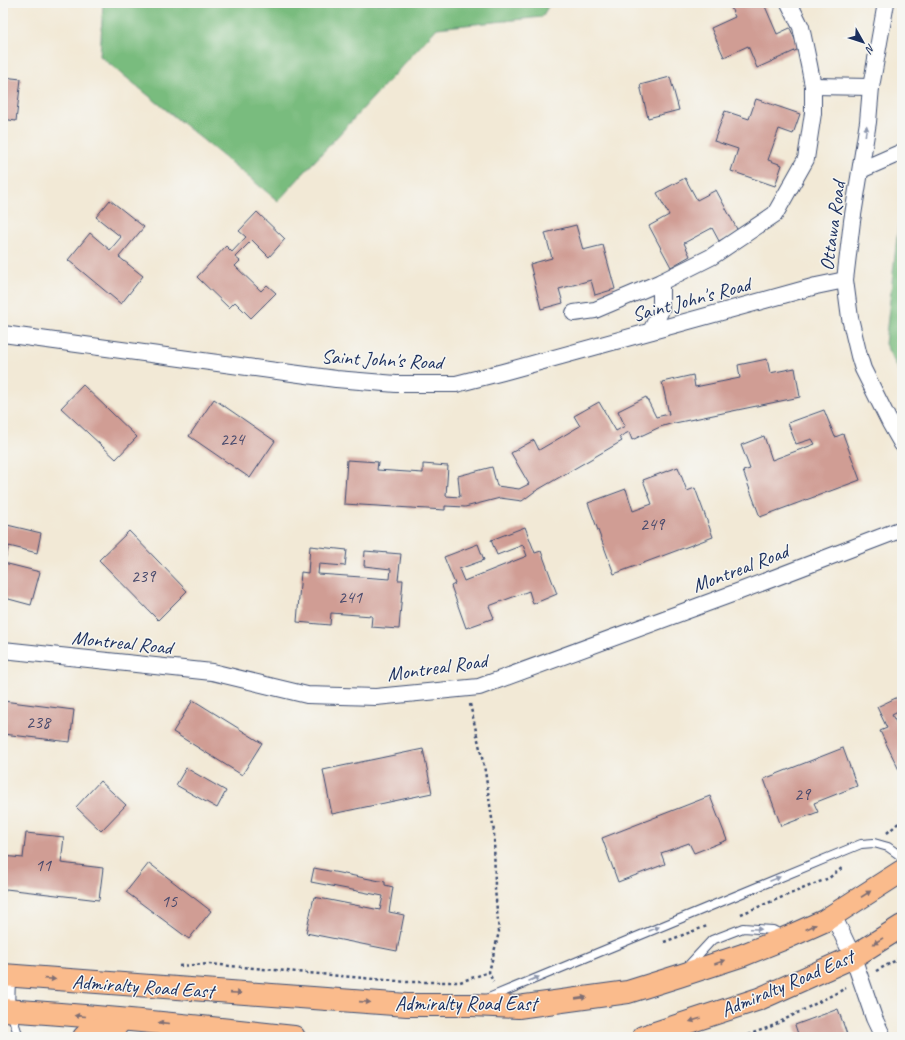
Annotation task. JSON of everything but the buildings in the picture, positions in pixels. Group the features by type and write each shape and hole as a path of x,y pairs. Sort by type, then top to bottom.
{"main road":[{"name":"Admiralty Road East","path":"7,976 407,1005 518,1006 628,992 743,955 824,922 902,870"},
{"name":"Admiralty Road East","path":"643,1037 759,999 853,957 902,926"},
{"name":"Admiralty Road East","path":"6,1010 133,1020 294,1037"},
{"path":"84,1037 89,1032 133,1020"}],"street":[{"path":"574,313 595,310 661,282 711,258 775,214 806,159 813,113 813,86 801,27 789,3"},
{"name":"Ottawa Road","path":"886,3 871,87 868,122 852,221 845,280 850,318 863,369 902,444"},
{"path":"813,86 871,87"},
{"path":"861,170 902,152"},
{"name":"Saint John's Road","path":"3,334 336,379 396,384 456,384 816,286 845,280"},
{"path":"651,331 662,310 661,282"},
{"name":"Montreal Road","path":"3,650 212,672 307,695 376,697 479,687 740,591 902,529"},
{"path":"833,915 853,957 874,1018 883,1037"}],"lane":[{"path":"472,1005 861,844 874,843 888,847 902,857"},
{"path":"7,976 6,1010 19,1037"}],"path":[{"path":"465,688 472,711 485,771 494,832 495,889 499,932 489,972 498,994"},
{"path":"742,1037 770,1027 902,957"}],"green space":[{"path":"103,3 550,3 542,17 437,28 278,201 100,56"},
{"path":"902,193 902,376 885,344"}]}
